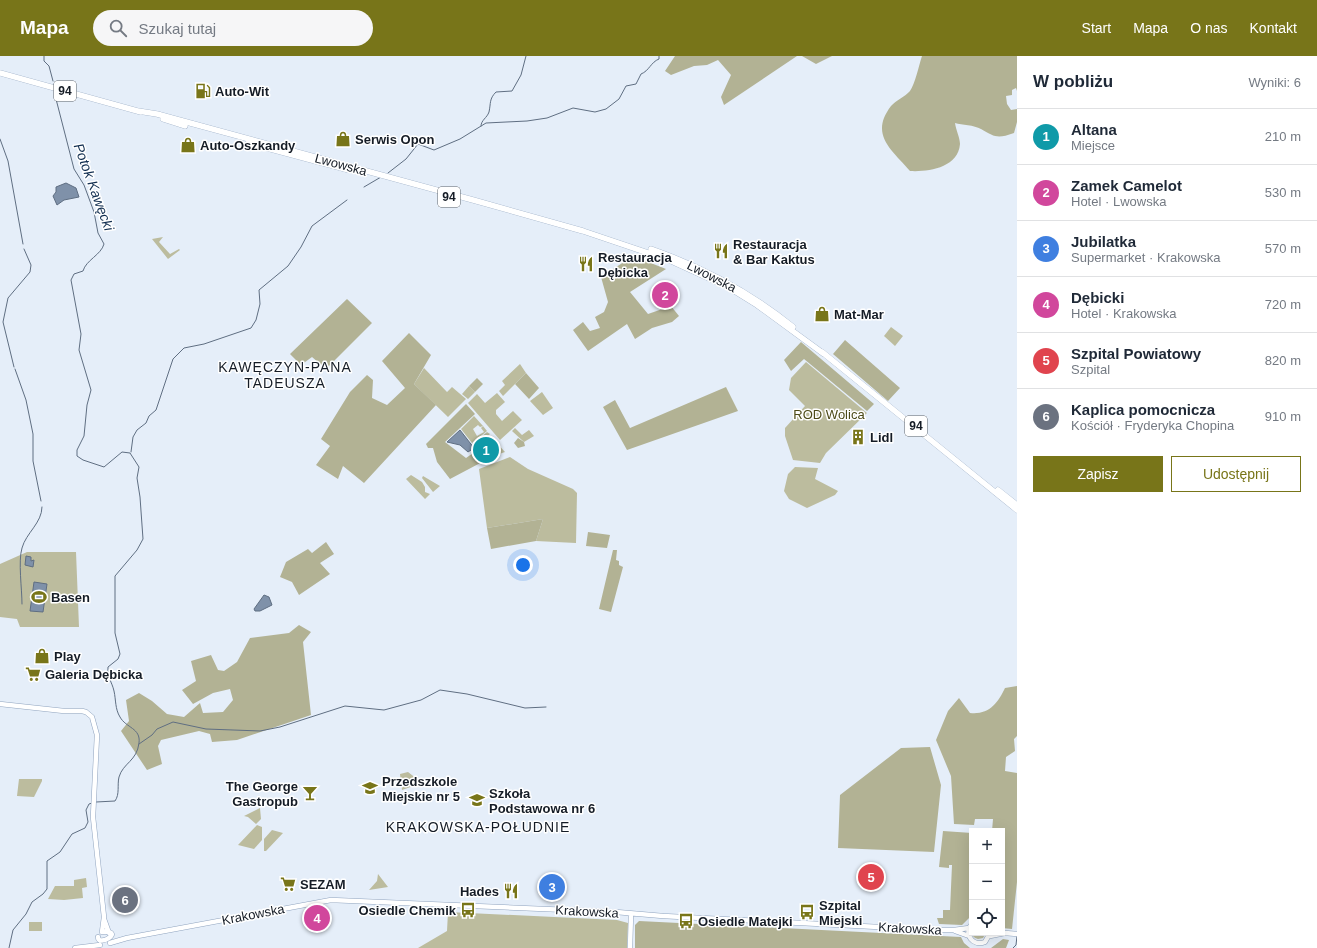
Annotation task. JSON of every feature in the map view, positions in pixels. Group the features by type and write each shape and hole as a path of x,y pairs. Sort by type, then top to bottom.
{"main road":[{"name":"Lwowska","path":"0,73 138,111 157,114 381,177 647,248 690,264 741,290 774,312 824,354 965,466 1017,505"},
{"name":"Lwowska","path":"965,466 1017,510"}],"street":[{"path":"0,704 64,712 82,711 86,712 92,717 97,735 93,803 104,917 102,932 98,937 82,946"},
{"name":"Krakowska","path":"110,943 128,938 332,900 954,930 969,926"},
{"path":"630,948 631,914"},
{"path":"75,948 100,944 105,946 110,943 110,934 104,917"},
{"name":"Krakowska","path":"954,930 969,936"},
{"path":"102,932 110,934"},
{"path":"1005,933 1016,934"},
{"name":"Krakowska","path":"110,934 117,938 128,938"},
{"path":"969,936 976,945 983,943"},
{"path":"981,948 989,936"},
{"path":"98,937 100,944"}],"green space":[{"path":"675,56 797,56 724,105 721,97 731,75 718,60 707,65 694,66 671,75 665,71"},
{"path":"802,56 832,56 816,64"},
{"path":"922,56 1017,56 1017,91 1016,88 1012,90 1012,95 1006,96 1007,104 1011,110 1017,109 1017,122 1014,133 1004,136 996,136 972,126 955,123 960,144 958,152 954,158 941,167 925,171 910,171 890,149 883,134 882,125 891,106 912,88"},
{"path":"163,237 159,242 170,254 179,249 180,250 168,259 152,239"},
{"path":"633,256 666,269 630,292 648,314 671,306 679,316 672,322 652,328 635,339 627,324 588,351 573,330 583,322 590,331 600,328 595,317 604,312 608,302 601,277"},
{"path":"347,299 372,323 326,369 312,357 301,365 290,354"},
{"path":"891,327 903,336 895,346 884,336"},
{"path":"409,333 431,355 414,384 436,405 364,483 343,466 338,479 316,465 330,446 321,439 350,392 367,375 373,380 372,398 387,405 405,388 382,361"},
{"path":"845,340 900,388 888,401 833,354"},
{"path":"801,342 874,404 867,411 804,359 791,371 784,360"},
{"name":"ROD Wolica","path":"806,362 867,413 826,453 820,463 793,460 785,436 785,428 805,406 789,390 791,378"},
{"path":"520,364 526,373 503,396 499,391 505,385 502,381"},
{"path":"424,368 447,392 452,387 466,399 448,417 414,384"},
{"path":"526,373 539,388 529,399 515,384"},
{"path":"477,378 483,384 475,392 469,386"},
{"path":"469,386 475,392 468,399 462,394"},
{"path":"726,387 738,411 627,450 603,407 615,400 630,428"},
{"path":"542,392 553,408 543,415 530,401"},
{"path":"497,393 505,402 496,410 496,414 502,421 513,411 522,420 500,440 468,403 477,394 485,403"},
{"path":"466,404 475,414 445,442 466,458 476,451 484,461 450,479 437,462 433,448 428,448 426,444"},
{"path":"474,416 483,426 487,431 472,443 461,429","holes":["478,425 480,427 483,426 481,428 484,432 477,436 473,429"]},
{"path":"515,428 522,435 529,430 534,436 524,442 512,431"},
{"path":"487,432 490,434 478,445 481,449 485,447 488,450 496,444 495,441 505,452 485,459 473,444"},
{"path":"518,438 524,442 525,446 518,448 514,443"},
{"path":"510,457 528,469 573,489 577,493 576,543 536,541 543,519 487,528 479,469"},
{"path":"795,467 818,468 815,479 838,491 835,495 807,508 789,499 784,491 788,474"},
{"path":"411,475 422,482 425,487 425,492 430,494 425,499 406,479"},
{"path":"423,476 440,486 433,492 422,478"},
{"path":"543,519 536,541 491,549 487,528"},
{"path":"588,532 610,535 607,548 586,546"},
{"path":"326,542 334,554 320,563 330,574 299,595 292,582 280,577 286,562 308,549 312,553"},
{"path":"613,550 617,550 616,560 619,561 619,565 623,567 611,612 599,609"},
{"path":"27,552 76,552 79,627 20,627 17,619 0,617 0,564"},
{"path":"299,625 311,632 303,642 311,715 237,740 212,742 210,734 199,731 161,740 158,746 162,764 147,770 121,731 129,721 126,700 139,693 152,701 167,714 184,717 200,703 203,713 223,712 233,700 230,689 213,693 193,704 182,690 196,681 191,661 211,655 218,670 224,671 237,662 250,638 289,633"},
{"path":"1017,686 1017,736 1014,739 1015,751 1006,757 1005,771 1017,773 1017,882 1012,929 1005,928 1005,828 992,828 993,819 975,819 974,825 954,824 951,776 936,740 948,711 959,698 970,713 982,712 988,710 996,703 1005,688"},
{"path":"930,747 941,785 934,852 838,848 840,795 901,748"},
{"path":"408,772 417,779 419,784 402,790 400,774"},
{"path":"19,779 42,779 34,797 17,796"},
{"path":"260,808 261,819 256,824 248,817 244,816"},
{"path":"257,825 262,827 262,840 254,849 238,845"},
{"path":"272,830 283,833 266,851 264,851 264,839"},
{"path":"943,831 969,833 969,918 962,925 939,924 937,918 943,918 943,910 950,910 952,865 949,865 949,868 939,867"},
{"path":"378,874 388,887 369,890 377,881"},
{"path":"86,878 87,887 82,888 83,898 64,900 48,899 55,886 74,886 74,880"},
{"path":"448,912 617,920 628,923 627,948 418,948 447,931"},
{"path":"639,921 961,937 964,943 970,948 635,948 635,925"},
{"path":"29,922 42,922 42,931 29,931"},
{"path":"973,936 984,936 983,938 975,938"},
{"path":"1003,939 1009,940 1006,948 991,948"}],"water":[{"path":"66,183 76,188 79,197 64,200 57,205 53,196 56,192 56,187"},
{"path":"460,430 474,448 468,452 460,445 447,442"},
{"name":"Basen","path":"26,556 31,557 31,561 34,560 33,567 25,565"},
{"name":"Basen","path":"34,582 47,584 43,612 30,611"},
{"path":"264,595 269,597 272,605 260,611 255,611 254,609"}],"waterway":[{"name":"Potok Kawęcki","path":"44,56 44,61 49,66 53,81"},
{"path":"481,126 489,112 494,94 496,92 512,91 521,75 526,56"},
{"path":"388,173 406,159 418,144 434,150 460,139 486,123 527,121 547,118 573,108 595,112 606,109 619,99 626,86 636,84 641,74 659,59 659,56"},
{"name":"Potok Kawęcki","path":"56,99 74,169 84,185 94,212 98,233 104,244 83,271 74,274 71,280 81,334 79,350 91,390 87,405 84,436 77,450 77,456 83,460 104,467 122,452 130,453 139,467 137,478 143,539 137,550 115,576 115,633 120,654 118,659 108,667 118,714 123,721 138,734 139,743 136,754 121,772 118,780 117,798 115,801 96,802"},
{"path":"0,139 8,161 23,244"},
{"path":"364,187 381,177"},
{"path":"131,452 133,437 137,430 146,423 149,416 156,410 173,359 184,348 204,344 251,328 256,320 260,304 259,290 288,266 301,247 312,226 347,200"},
{"path":"14,367 3,322 8,298 30,272 31,265 24,249"},
{"path":"15,369 26,400 33,434 33,461 41,501"},
{"path":"22,604 20,567 22,548 37,523 42,507"},
{"path":"139,744 152,735 157,729 173,722 206,729 260,731 280,727 345,706 384,710 421,700 440,690 467,694 525,708 546,707"},
{"name":"Potok Kawęcki","path":"9,948 13,930 26,914 32,902 47,889 47,861 60,852 72,834 85,828 88,822 86,810 89,804 92,803"},
{"path":"1013,948 1016,945 1017,936"}],"place":[{"name":"Auto-Wit","path":"203,91"},
{"name":"Serwis Opon","path":"343,139"},
{"name":"Auto-Oszkandy","path":"188,145"},
{"name":"Restauracja & Bar Kaktus","path":"721,251"},
{"name":"Restauracja Dębicka","path":"586,264"},
{"name":"Zamek Camelot","path":"665,295"},
{"name":"Mat-Mar","path":"822,314"},
{"name":"Lidl","path":"858,437"},
{"name":"Altana","path":"486,450"},
{"name":"Basen","path":"39,597"},
{"name":"Play","path":"42,656"},
{"name":"Galeria Dębicka","path":"33,674"},
{"name":"Przedszkole Miejskie nr 5","path":"370,788"},
{"name":"The George Gastropub","path":"310,793"},
{"name":"Szkoła Podstawowa nr 6","path":"477,800"},
{"name":"Szpital Powiatowy","path":"871,877"},
{"name":"SEZAM","path":"288,884"},
{"name":"Jubilatka","path":"552,887"},
{"name":"Hades","path":"511,891"},
{"name":"Kaplica pomocnicza","path":"125,900"},
{"name":"Osiedle Chemik","path":"468,910"},
{"name":"Szpital Miejski","path":"807,912"},
{"name":"Dębicki","path":"317,918"},
{"name":"Osiedle Matejki","path":"686,921"}],"district":[{"name":"KAWĘCZYN-PANA TADEUSZA","path":"285,376"},
{"name":"KRAKOWSKA-POŁUDNIE","path":"478,827"}]}
